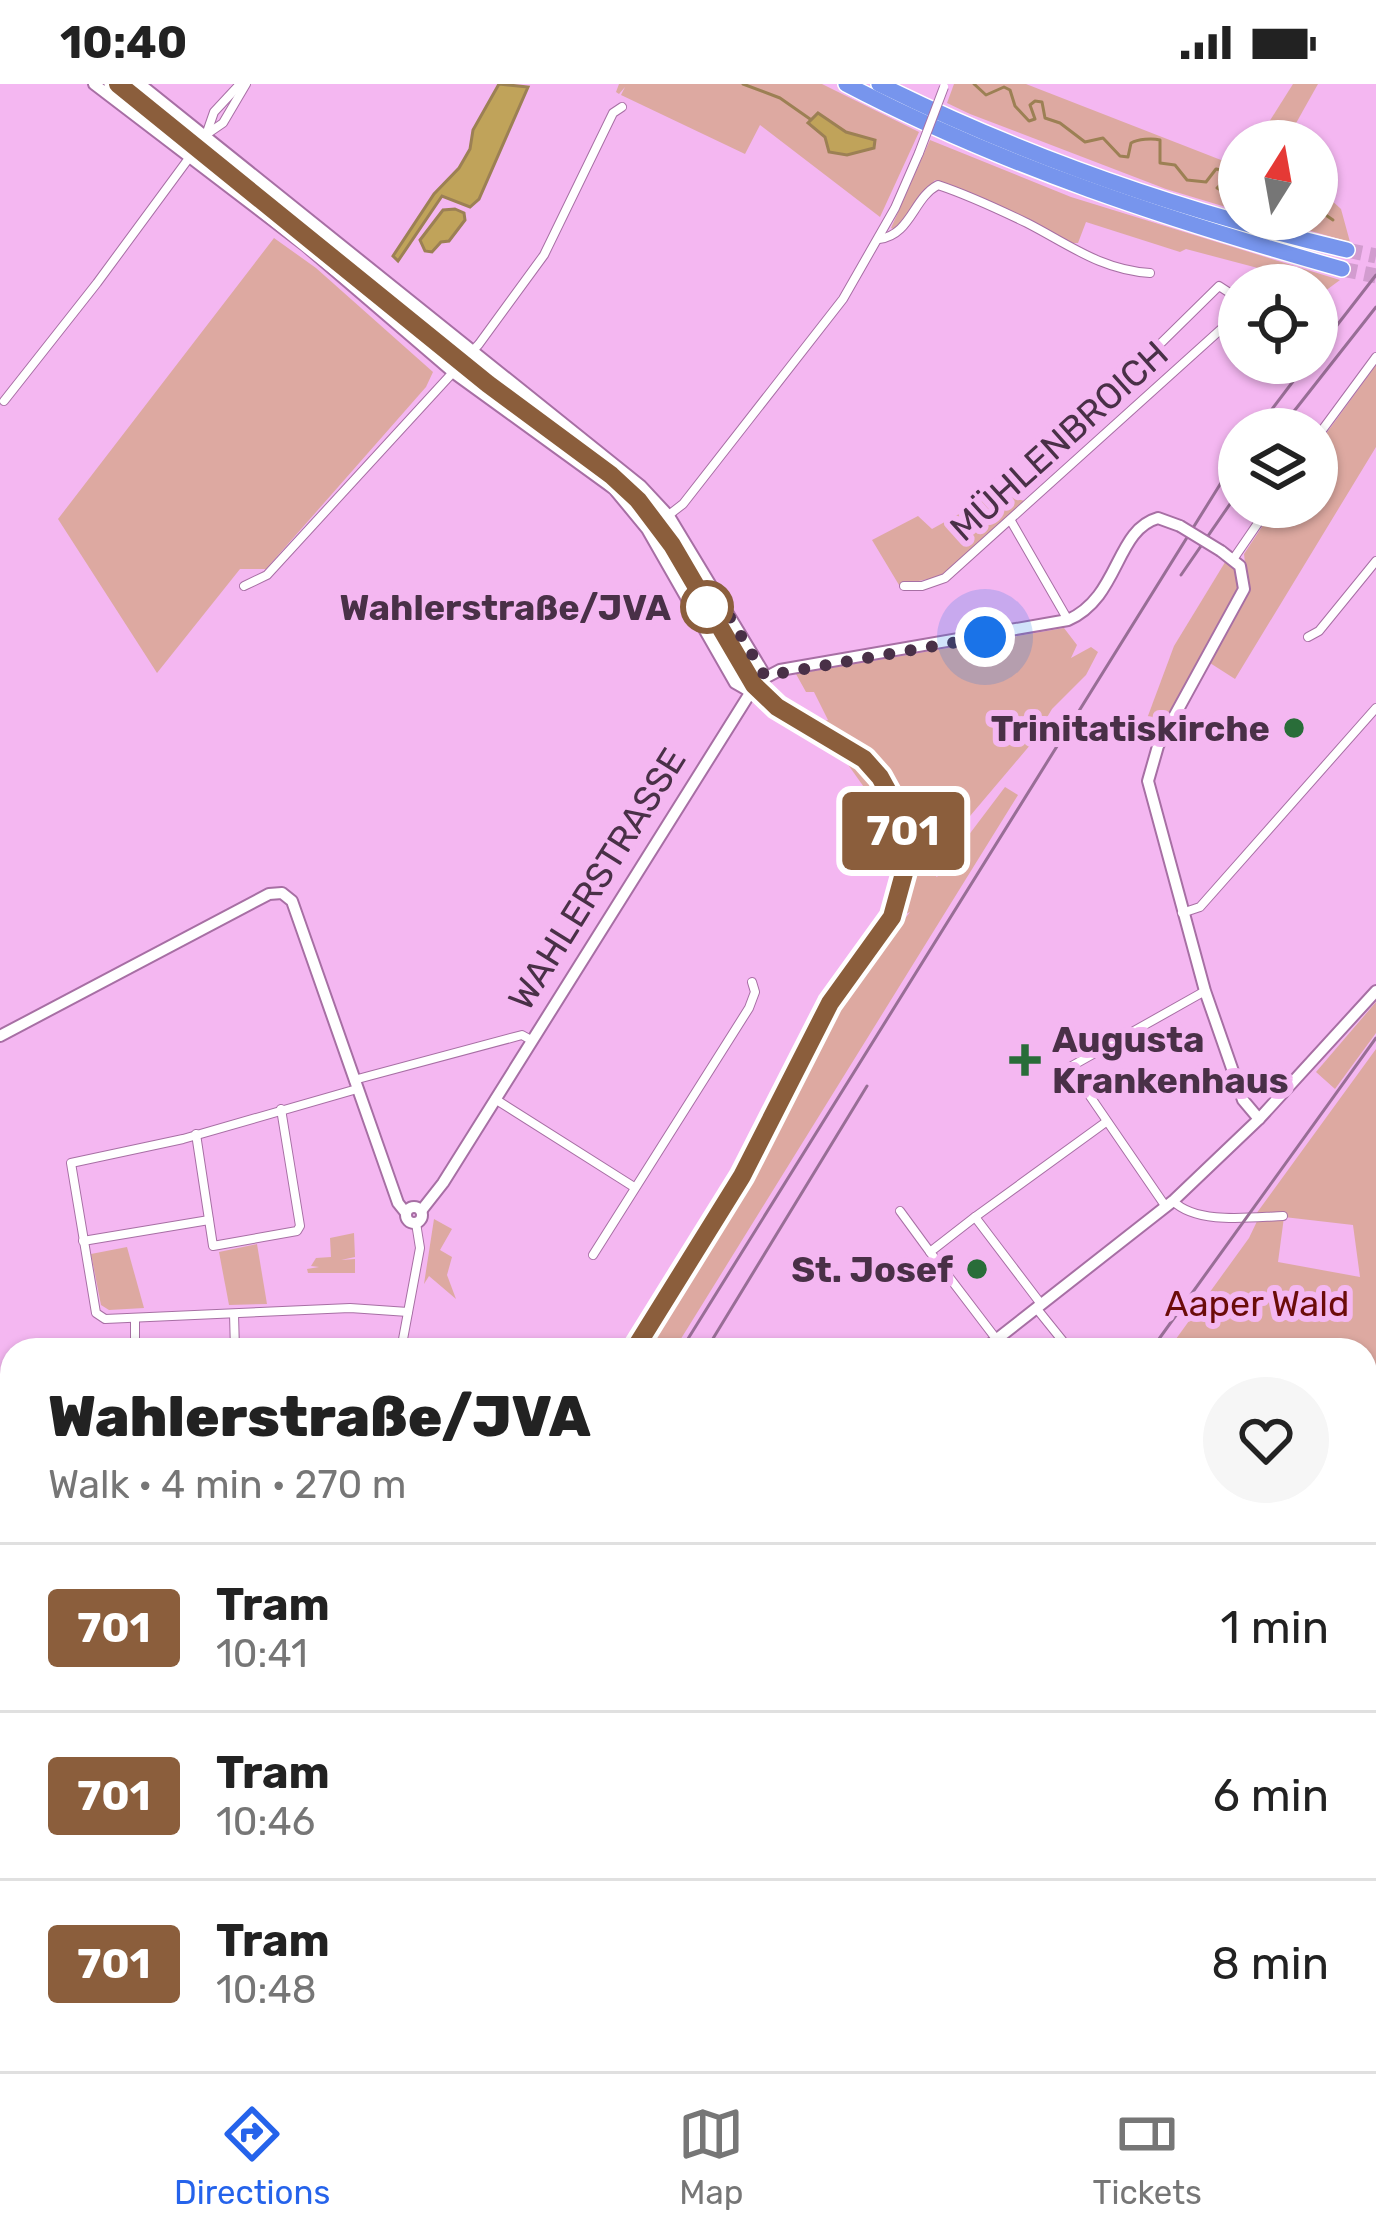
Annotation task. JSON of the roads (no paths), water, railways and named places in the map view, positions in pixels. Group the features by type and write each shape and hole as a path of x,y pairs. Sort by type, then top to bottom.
{"highway":[{"path":"846,84 1157,198 1256,229 1347,250"},
{"path":"879,84 933,118 1053,177 1152,213 1342,269"}],"main road":[{"path":"94,84 306,246 454,373 624,499 648,531 734,680 749,691"},
{"path":"140,84 640,486 669,516 765,676 1068,620 1100,597 1137,528 1158,518 1234,558 1244,579 1242,594 1158,746 1148,775 1205,992 1243,1100 1259,1119"},
{"path":"306,246 315,235 340,245"},
{"name":"WAHLERSTRASSE","path":"419,1217 749,691 765,676"},
{"path":"0,1036 269,895 285,894 292,901 398,1203 406,1213 414,1207 419,1217"},
{"path":"1000,1338 1170,1204 1259,1119 1376,991"}],"street":[{"path":"4,401 206,135 223,123 243,84"},
{"path":"648,531 669,516 833,313 879,238 945,86"},
{"path":"244,586 267,575 472,353 544,255 613,113 622,107"},
{"path":"879,238 902,230 925,194 938,184 1031,225 1074,252 1119,269 1150,273"},
{"name":"MÜHLENBROICH","path":"1158,346 1218,287"},
{"name":"MÜHLENBROICH","path":"904,586 945,578 1218,332"},
{"path":"1338,409 1376,357"},
{"path":"1011,521 1068,620"},
{"path":"1234,558 1255,528"},
{"path":"1308,637 1319,631 1376,562"},
{"path":"1181,913 1200,907 1210,897 1376,708"},
{"path":"592,1255 749,1008 755,992 752,982"},
{"path":"1205,992 1070,1067 1170,1204 1233,1217 1283,1216"},
{"path":"408,1312 350,1308 99,1317 71,1163 196,1134 522,1035 531,1040"},
{"path":"495,1099 634,1186"},
{"path":"196,1134 213,1246 297,1231 300,1226 281,1109"},
{"path":"930,1252 1106,1122"},
{"path":"900,1211 995,1338"},
{"path":"403,1338 420,1248 419,1217"},
{"path":"975,1217 1062,1338"},
{"path":"83,1241 209,1220"},
{"path":"234,1314 235,1338"},
{"path":"135,1318 135,1338"}],"waterway":[{"path":"743,84 780,98 810,119"},
{"path":"974,84 986,95 1004,87 1010,90 1015,106 1029,121 1035,119 1030,105 1042,102 1045,118 1085,142 1103,138 1120,156 1128,157 1131,143 1160,140 1160,163 1175,165 1187,180 1206,182 1218,169"}],"tunnel":[{"path":"1347,250 1376,256"},
{"path":"1342,269 1376,276"}],"tram line":[{"path":"118,84 488,384 638,499 672,545 754,685 777,707 864,759 897,808 906,866 892,917 831,1003 742,1176 641,1338"},
{"name":"701","path":"118,84 638,500 672,545 754,685 777,707 864,759 897,808 906,866 892,917 830,1003 742,1176 641,1338"},
{"path":"1160,1338 1376,1038"}],"railway":[{"path":"1338,324 1376,275"},
{"path":"1297,408 1376,307"},
{"path":"1273,408 1291,384"},
{"path":"688,1338 1218,488"},
{"path":"1181,575 1218,521"},
{"path":"713,1338 867,1086"}],"place":[{"name":"Wahlerstraße/JVA","path":"707,607"},
{"name":"Trinitatiskirche","path":"1294,728"},
{"name":"Augusta Krankenhaus","path":"1025,1060"},
{"name":"St. Josef","path":"977,1269"}],"park label":[{"name":"Aaper Wald","path":"1257,1303"}]}
